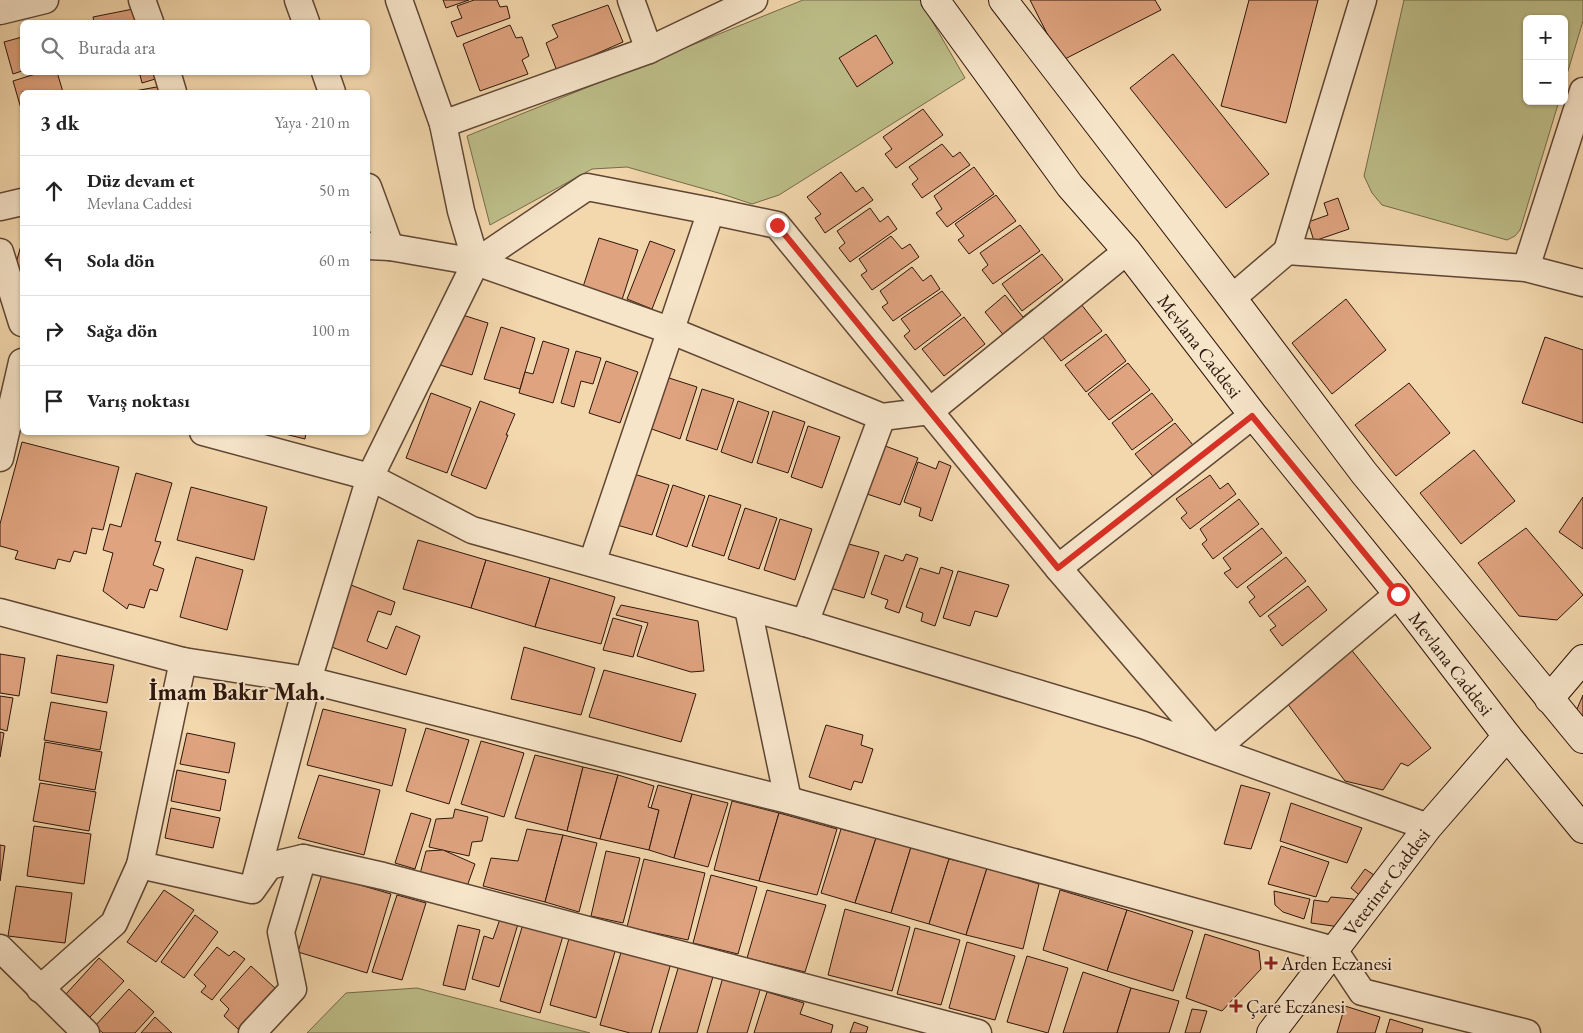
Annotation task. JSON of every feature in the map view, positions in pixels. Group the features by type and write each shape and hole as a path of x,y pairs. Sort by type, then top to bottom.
{"main road":[{"name":"Mevlana Caddesi","path":"935,0 1070,186 1127,251 1252,416 1398,594 1507,736 1583,829"},
{"path":"1003,0 1364,473 1583,739"},
{"path":"1549,699 1583,659"},
{"name":"Veteriner Caddesi","path":"1271,1033 1428,827 1507,736"}],"street":[{"path":"0,12 45,0"},
{"path":"142,0 149,20"},
{"path":"298,0 305,20"},
{"path":"399,0 443,124 461,211 476,262"},
{"path":"631,0 649,50"},
{"path":"443,124 649,50 754,0"},
{"path":"1232,298 1287,251 1363,0"},
{"path":"168,75 173,90"},
{"path":"326,75 331,90"},
{"path":"1526,268 1583,91"},
{"path":"252,890 308,680 370,477 476,262 588,187 777,225 1058,568 1214,750"},
{"path":"370,198 379,246 476,262 672,331 882,417 930,411 1127,251"},
{"path":"0,207 20,202"},
{"path":"592,563 711,211"},
{"path":"1287,251 1526,268 1583,283"},
{"path":"1,257 20,317"},
{"path":"0,458 16,377"},
{"path":"1058,568 1252,416"},
{"path":"804,623 882,417"},
{"path":"214,435 370,477 472,530 804,623 1143,725 1428,827"},
{"path":"1214,750 1398,594"},
{"path":"748,608 788,800"},
{"path":"0,612 183,661 308,680 788,800 1334,950 1362,992 1527,1033"},
{"path":"40,988 114,923 140,865 183,661"},
{"path":"252,890 269,866 303,858 384,876 550,919 978,1033"},
{"path":"252,1033 293,989 281,932 303,858"},
{"path":"140,865 252,890"},
{"path":"0,948 86,1033"}],"green space":[{"path":"803,0 920,0 965,78 779,195 752,204 627,167 592,169 490,225 467,136"},
{"path":"1404,0 1583,0 1583,21 1568,71 1568,15 1523,15 1523,105 1558,105 1520,230 1515,236 1507,240 1382,205 1372,193 1364,176"},
{"path":"417,988 590,1033 307,1033 346,993"}],"building":[{"path":"443,0 469,0 446,8"},
{"path":"474,0 497,0 500,7 507,6 510,18 457,37 451,22 462,18 457,6"},
{"path":"1030,0 1155,0 1161,10 1061,61"},
{"path":"1249,0 1318,0 1286,123 1221,106"},
{"path":"608,5 623,42 557,71 546,43 558,37 552,25"},
{"path":"133,9 142,20 94,20 93,17"},
{"path":"510,25 516,38 522,37 529,56 522,60 528,74 480,91 463,44"},
{"path":"876,35 893,63 857,87 839,58"},
{"path":"20,38 20,72 13,74 4,42"},
{"path":"1173,54 1269,174 1226,208 1130,88"},
{"path":"32,75 58,75 62,90 20,90 20,105 13,81"},
{"path":"140,75 162,75 162,77 142,83"},
{"path":"162,86 163,90 140,90"},
{"path":"923,109 943,135 896,168 885,154 892,149 883,137"},
{"path":"942,144 953,157 960,152 970,165 922,198 912,184 918,179 909,167"},
{"path":"974,167 994,194 947,227 936,213 942,209 934,196"},
{"path":"841,172 856,192 863,187 873,200 825,233 815,218 821,214 807,197"},
{"path":"996,195 1016,221 969,254 958,240 964,236 955,224"},
{"path":"1338,198 1349,229 1314,241 1308,222 1328,215 1324,203"},
{"path":"870,208 880,222 888,216 897,229 850,262 839,248 845,243 837,231"},
{"path":"1020,225 1040,251 993,284 982,270 988,265 980,253"},
{"path":"891,236 902,249 910,244 919,257 872,290 861,275 867,271 859,259"},
{"path":"599,238 638,250 619,309 580,296"},
{"path":"650,241 675,250 652,309 627,299"},
{"path":"20,249 20,272 14,270"},
{"path":"1042,254 1063,280 1022,311 1002,284"},
{"path":"912,267 923,281 931,275 940,289 893,321 882,307 888,303 880,291"},
{"path":"942,291 961,315 915,350 904,336 910,331 901,319"},
{"path":"1005,295 1023,317 1033,309 1039,317 1009,342 985,312"},
{"path":"1346,299 1386,350 1332,394 1292,343"},
{"path":"1081,304 1102,331 1061,361 1041,335"},
{"path":"453,312 488,323 472,375 437,364"},
{"path":"964,317 985,344 944,376 922,349"},
{"path":"501,327 535,338 520,389 484,379"},
{"path":"1106,334 1126,361 1086,392 1065,365"},
{"path":"1545,337 1583,350 1583,423 1522,403"},
{"path":"543,341 569,349 553,403 519,393 525,372 533,374"},
{"path":"576,351 601,358 593,384 581,381 574,407 561,403"},
{"path":"606,361 638,372 620,423 589,413"},
{"path":"1128,363 1150,390 1109,420 1088,394"},
{"path":"666,377 697,387 680,439 649,428"},
{"path":"1409,383 1450,433 1396,476 1355,425"},
{"path":"702,389 734,399 717,450 686,440"},
{"path":"431,393 471,408 447,473 406,458"},
{"path":"1152,393 1173,420 1132,450 1112,423"},
{"path":"480,401 515,414 486,489 451,475"},
{"path":"738,401 769,412 752,463 721,452"},
{"path":"773,411 805,422 788,473 757,463"},
{"path":"1175,423 1197,450 1156,480 1135,454"},
{"path":"808,426 840,437 822,488 791,477"},
{"path":"289,435 306,435 305,439"},
{"path":"22,442 119,467 103,530 92,528 86,554 74,551 70,562 58,559 55,569 15,559 18,551 0,546 0,524"},
{"path":"877,443 918,458 900,505 861,492"},
{"path":"1474,450 1515,501 1461,544 1420,493"},
{"path":"939,461 951,466 932,521 919,516 921,508 904,502 918,462 936,469"},
{"path":"136,473 172,483 155,541 161,542 153,565 164,569 157,591 150,589 144,608 129,604 127,609 103,591 113,553 103,550 110,524 121,527"},
{"path":"634,474 669,485 652,535 617,525"},
{"path":"1210,475 1220,489 1228,483 1236,494 1190,529 1181,518 1187,513 1176,499"},
{"path":"673,485 705,496 687,547 656,536"},
{"path":"191,487 267,507 254,560 177,540"},
{"path":"709,495 741,505 724,556 692,546"},
{"path":"1583,497 1583,549 1559,532"},
{"path":"1239,499 1259,524 1213,559 1202,544 1207,540 1200,529"},
{"path":"745,508 777,518 759,569 728,559"},
{"path":"780,519 812,529 795,580 764,570"},
{"path":"1262,528 1282,553 1237,588 1224,573 1231,569 1223,558"},
{"path":"1526,528 1583,595 1557,620 1519,616 1478,563"},
{"path":"418,540 486,560 471,608 403,589"},
{"path":"845,543 879,552 864,598 830,588"},
{"path":"906,554 918,558 899,613 885,608 888,600 871,594 885,555 903,561"},
{"path":"196,557 243,570 227,630 180,617"},
{"path":"1286,557 1306,581 1260,617 1249,602 1255,597 1247,587"},
{"path":"486,560 550,578 535,627 471,608"},
{"path":"941,567 953,571 935,626 921,621 923,613 906,607 920,568 939,574"},
{"path":"958,571 1009,585 997,617 975,611 970,626 943,618"},
{"path":"550,578 615,597 601,644 535,627"},
{"path":"351,585 395,602 391,615 378,611 367,641 387,649 396,626 420,636 406,675 329,646"},
{"path":"1308,586 1327,610 1282,646 1270,630 1276,626 1268,616"},
{"path":"621,605 698,621 704,671 691,672 637,656 648,623 616,615"},
{"path":"613,618 642,626 633,657 603,650"},
{"path":"524,647 595,668 581,715 511,699"},
{"path":"1349,647 1431,748 1408,766 1401,763 1383,790 1345,781 1284,699"},
{"path":"0,654 25,658 19,696 0,693"},
{"path":"57,655 114,665 107,703 51,693"},
{"path":"604,670 696,694 681,742 589,717"},
{"path":"1583,695 1583,720 1574,716"},
{"path":"0,696 13,698 7,731 0,729"},
{"path":"51,702 107,712 100,750 44,740"},
{"path":"323,709 406,729 392,786 307,765"},
{"path":"826,725 863,735 861,745 873,749 862,783 854,781 851,790 809,777"},
{"path":"426,728 469,740 449,804 406,791"},
{"path":"0,732 4,733 0,757"},
{"path":"187,733 235,743 229,773 180,764"},
{"path":"481,741 524,753 504,817 461,804"},
{"path":"45,742 102,752 95,790 39,780"},
{"path":"535,755 583,767 567,831 515,818"},
{"path":"583,767 618,775 600,839 567,831"},
{"path":"177,770 226,780 220,811 171,801"},
{"path":"319,775 380,790 364,855 298,838"},
{"path":"618,775 654,786 648,807 659,810 649,850 600,839"},
{"path":"40,783 96,792 89,831 33,821"},
{"path":"658,785 692,794 674,858 649,850 659,810 651,808"},
{"path":"1241,785 1270,793 1251,849 1224,844"},
{"path":"692,794 728,803 708,867 674,858"},
{"path":"732,801 779,813 759,881 714,870"},
{"path":"1291,803 1362,828 1347,863 1280,841"},
{"path":"171,808 220,818 213,848 165,838"},
{"path":"455,809 488,817 482,841 472,842 469,856 429,847 436,819 453,818"},
{"path":"411,813 431,819 415,869 395,863"},
{"path":"779,813 837,829 817,895 759,881"},
{"path":"34,826 91,834 84,884 27,876"},
{"path":"527,829 563,835 545,902 483,886 491,858 518,861"},
{"path":"841,829 876,838 855,903 821,893"},
{"path":"563,835 597,843 579,912 545,902"},
{"path":"876,838 911,847 891,913 855,903"},
{"path":"0,845 5,846 0,881"},
{"path":"1281,846 1329,862 1316,897 1268,884"},
{"path":"911,847 949,859 929,924 891,913"},
{"path":"443,850 475,864 465,892 420,874 426,851"},
{"path":"606,851 640,858 623,923 591,916"},
{"path":"644,859 705,873 688,940 627,927"},
{"path":"949,859 987,868 966,935 929,924"},
{"path":"987,868 1039,884 1023,949 966,935"},
{"path":"1365,869 1377,877 1364,899 1351,888"},
{"path":"322,874 391,894 367,973 298,952"},
{"path":"711,875 757,887 738,954 693,943"},
{"path":"16,886 72,893 65,943 8,936"},
{"path":"164,890 194,910 156,962 127,942"},
{"path":"767,890 826,905 805,972 747,958"},
{"path":"1060,890 1127,910 1107,971 1043,950"},
{"path":"1274,891 1310,899 1304,919 1283,912 1275,905"},
{"path":"397,895 426,903 402,980 372,972"},
{"path":"1331,897 1353,899 1359,903 1340,927 1311,923 1314,900 1328,902"},
{"path":"845,909 910,927 892,991 828,975"},
{"path":"1127,910 1193,931 1173,991 1107,971"},
{"path":"195,915 218,932 184,978 161,962"},
{"path":"500,919 518,924 499,987 472,979 484,936 493,939"},
{"path":"523,924 563,936 540,1013 500,1001"},
{"path":"458,925 480,930 465,990 443,985"},
{"path":"915,928 960,940 941,1005 897,994"},
{"path":"1205,934 1259,951 1261,969 1222,1011 1186,998"},
{"path":"570,935 616,948 596,1018 550,1005"},
{"path":"967,942 1015,956 995,1020 949,1008"},
{"path":"217,947 229,956 234,951 245,959 212,1000 201,992 206,986 194,975"},
{"path":"622,949 671,963 651,1033 630,1033 600,1025"},
{"path":"1027,956 1068,968 1048,1033 1007,1022"},
{"path":"99,958 124,981 90,1017 66,994"},
{"path":"679,965 714,973 697,1033 659,1033"},
{"path":"251,966 276,989 238,1029 224,1016 229,1009 220,1000"},
{"path":"1083,972 1131,988 1117,1033 1063,1033"},
{"path":"723,977 761,987 747,1033 707,1033"},
{"path":"1131,988 1179,1001 1169,1033 1117,1033"},
{"path":"129,989 154,1012 135,1033 103,1033 95,1026"},
{"path":"767,992 804,1003 800,1014 833,1025 831,1033 754,1033"},
{"path":"1345,1006 1380,1017 1375,1033 1337,1033"},
{"path":"1192,1009 1207,1011 1200,1033 1185,1033"},
{"path":"155,1017 172,1033 141,1033"},
{"path":"1390,1019 1423,1029 1422,1033 1386,1033"},
{"path":"854,1022 868,1027 866,1033 850,1033"}],"place":[{"name":"Arden Eczanesi","path":"1271,963"},
{"name":"Çare Eczanesi","path":"1236,1006"}],"district":[{"name":"İmam Bakır Mah.","path":"237,691"}],"route":[{"path":"777,225 1058,568 1252,416 1398,594"}]}
